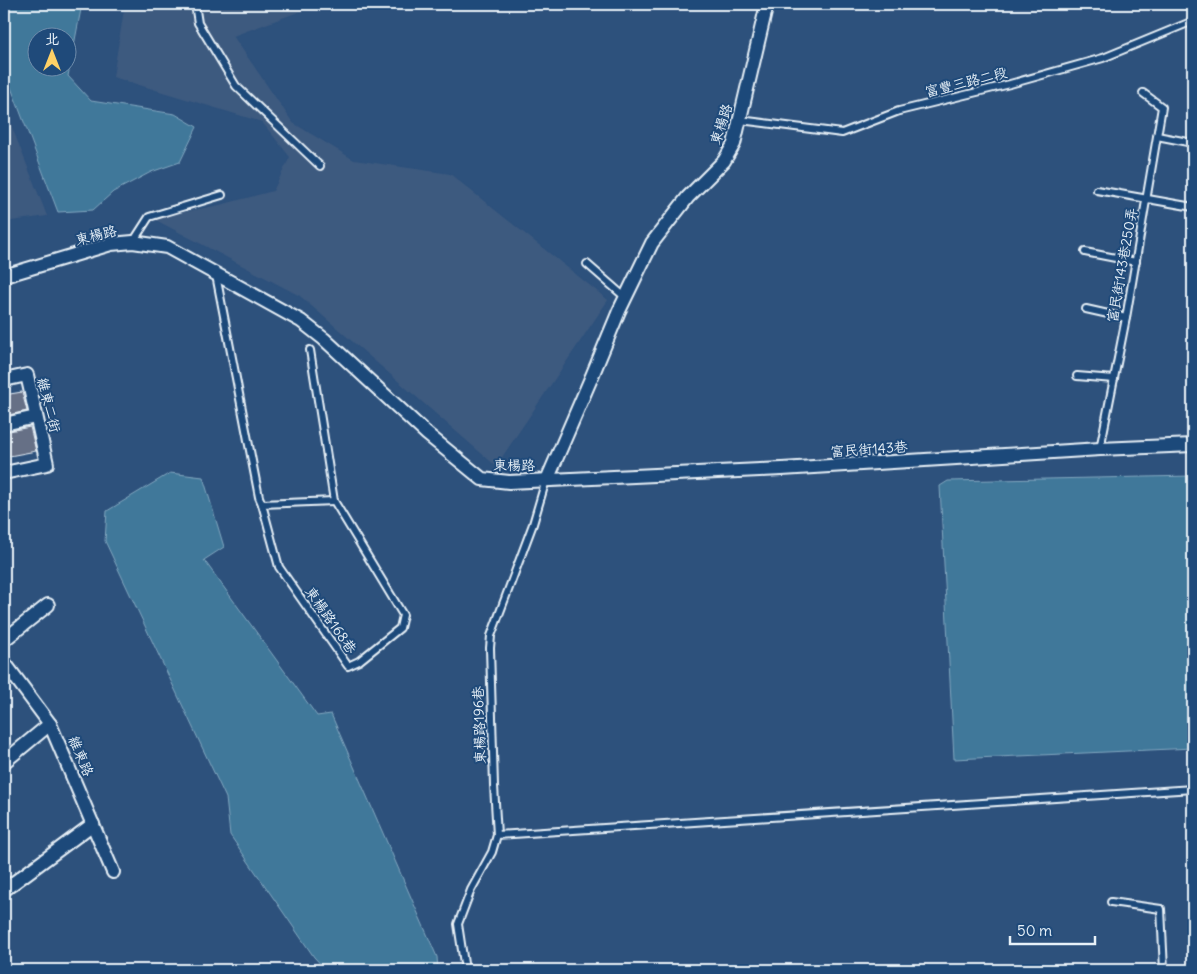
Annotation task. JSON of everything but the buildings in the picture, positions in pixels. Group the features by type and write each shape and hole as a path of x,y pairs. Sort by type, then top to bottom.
{"street":[{"name":"東楊路","path":"4,276 111,244 133,242 167,247 301,321 324,339 427,434 482,479 509,482 547,480 652,243 688,197 724,161 734,144 767,4"},
{"name":"維東二街","path":"4,380 27,375 47,464 4,473"},
{"path":"4,424 36,417"},
{"name":"富民街143巷","path":"547,480 782,469 1193,445"},
{"path":"4,640 48,605"},
{"name":"維東路","path":"4,662 50,724 113,872"},
{"path":"4,762 50,724"},
{"path":"4,890 93,824"}],"lane":[{"path":"195,4 198,23 236,86 320,166"},
{"name":"富豐三路二段","path":"740,120 842,133 899,111 1010,84 1103,58 1193,21"},
{"name":"富民街143巷250弄","path":"1100,450 1126,318 1162,107 1143,93"},
{"path":"1157,136 1193,143"},
{"path":"1097,190 1193,207"},
{"path":"133,242 149,217 222,195"},
{"path":"1086,252 1136,262"},
{"path":"587,264 626,298"},
{"name":"東楊路168巷","path":"216,274 259,497 279,567 348,666 359,661 400,628 403,615 334,501 310,350"},
{"path":"1086,309 1126,318"},
{"path":"1077,376 1114,380"},
{"name":"東楊路196巷","path":"465,970 458,924 471,890 492,852 497,835 493,766 491,636 533,524 547,480"},
{"path":"262,504 334,501"},
{"path":"497,835 1193,789"},
{"path":"1111,902 1161,908 1164,970"}],"shaded area":[{"path":"4,4 82,4 77,28 28,28 28,78 70,78 91,101 175,114 197,127 180,162 151,172 113,192 93,210 58,212 4,69"},
{"path":"125,4 320,4 233,36 293,123 354,160 450,174 608,300 496,466 300,296 152,218 220,205 273,191 290,157 262,122 113,77"},
{"path":"4,107 47,216 4,222"},
{"path":"170,473 203,477 224,547 204,560 317,716 331,714 437,957 438,970 326,970 314,957 230,835 226,798 105,541 107,511"},
{"path":"1193,476 1193,748 954,759 940,486 948,481"}]}
